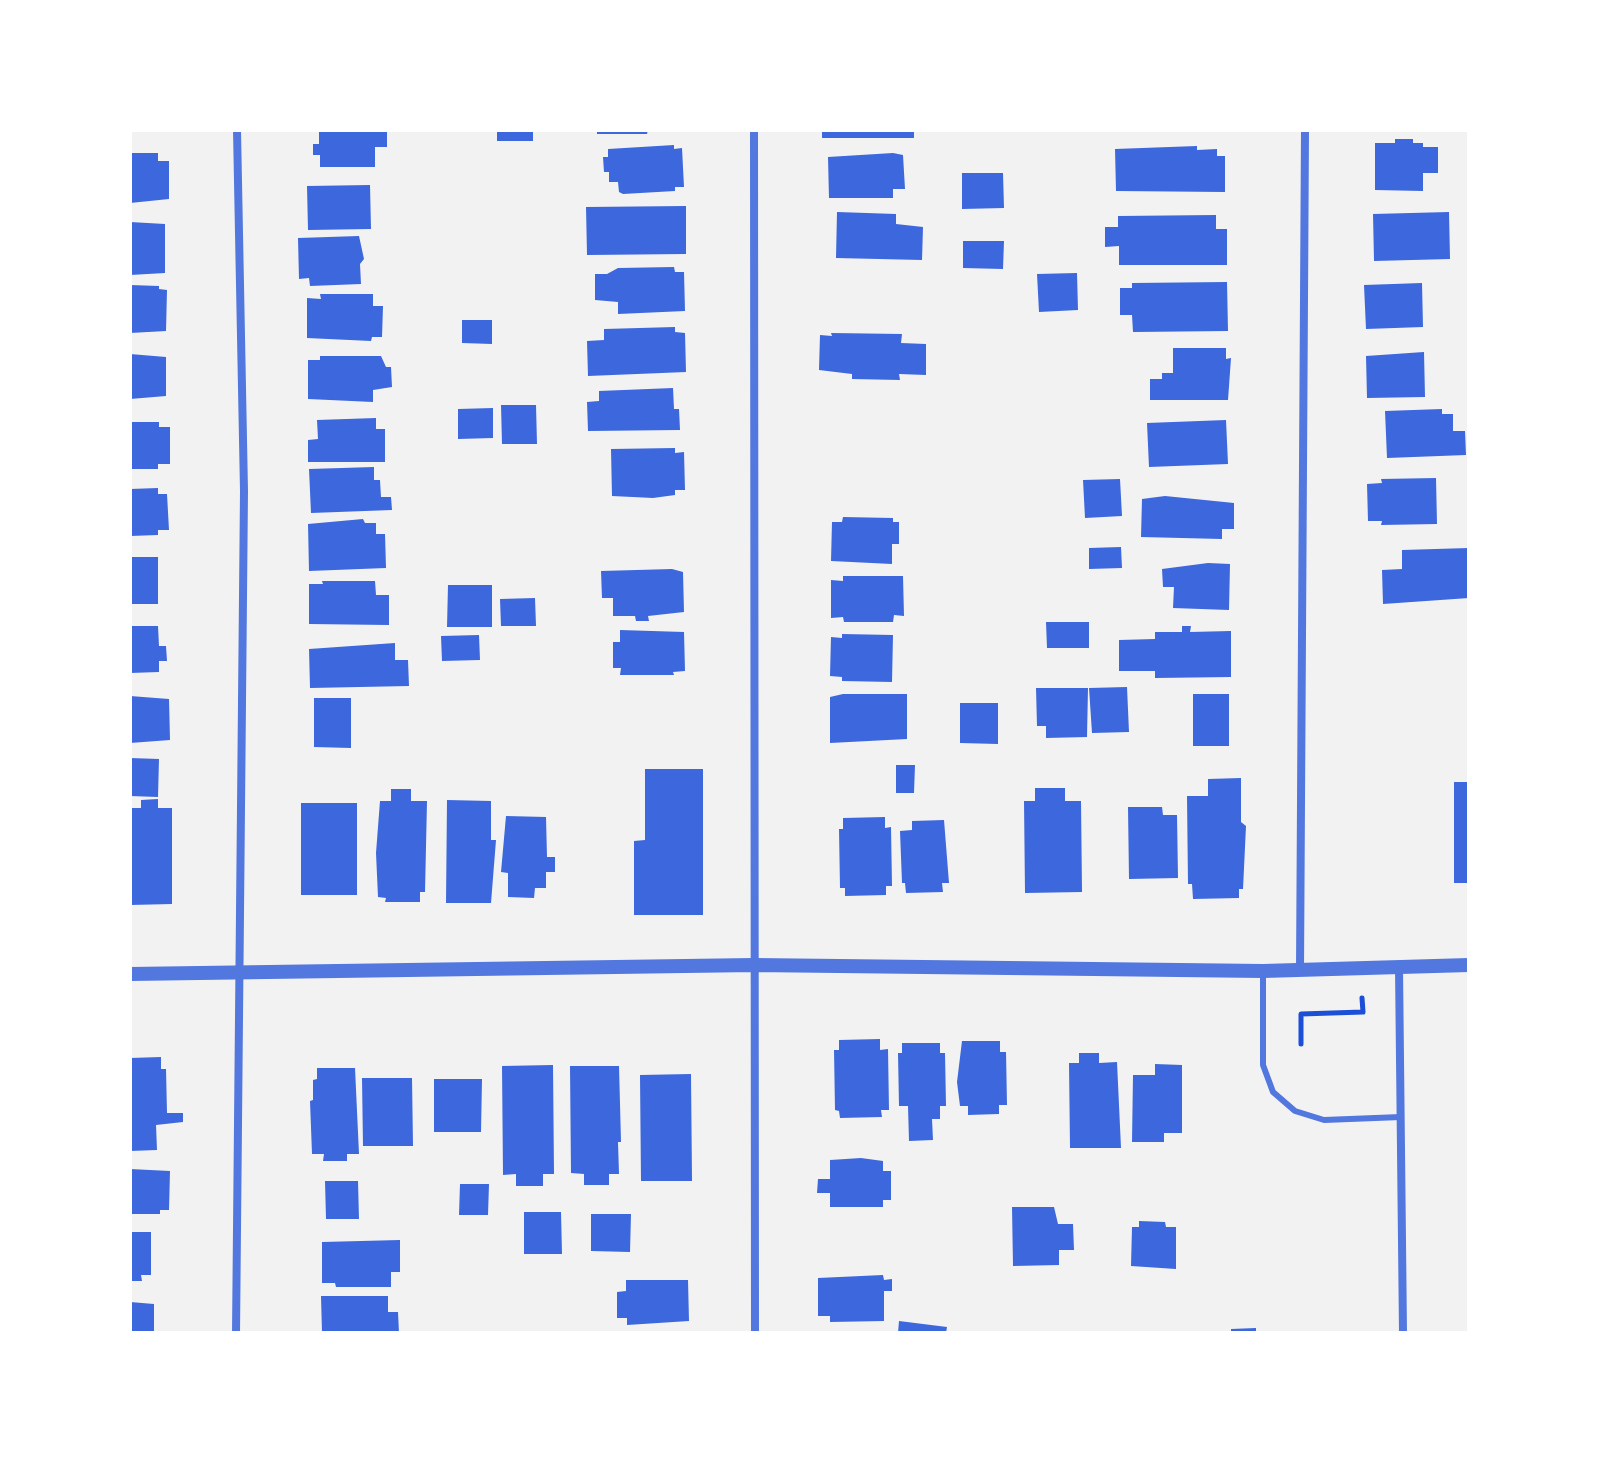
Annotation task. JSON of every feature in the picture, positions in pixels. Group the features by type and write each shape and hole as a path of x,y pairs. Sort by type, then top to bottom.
{"street":[{"path":"236,1333 244,491 237,130"},
{"path":"754,130 755,1333"},
{"path":"1300,970 1305,130"},
{"path":"130,974 754,965 1263,971 1469,965"},
{"path":"1399,967 1403,1333"}],"lane":[{"path":"1263,971 1263,1065 1273,1092 1295,1111 1324,1120 1401,1117"}],"path":[{"path":"1301,1044 1301,1014 1363,1012 1362,998"}],"building":[{"path":"319,130 387,130 387,147 375,147 375,167 320,167 320,155 313,155 313,144 319,144"},
{"path":"497,130 533,130 533,141 497,141"},
{"path":"597,130 648,130 647,134 597,134"},
{"path":"822,130 914,130 914,138 822,138"},
{"path":"1395,139 1413,139 1413,143 1423,143 1423,147 1438,147 1438,173 1423,173 1423,191 1375,190 1375,143 1395,143"},
{"path":"674,145 674,149 682,148 684,187 675,187 675,191 623,194 619,192 618,182 609,182 609,172 604,172 603,157 608,157 608,149"},
{"path":"1197,146 1197,150 1217,149 1217,156 1225,156 1225,192 1116,191 1115,149"},
{"path":"130,153 158,153 158,161 169,161 169,199 130,203"},
{"path":"903,155 905,189 893,189 893,198 829,198 828,157"},
{"path":"962,173 1003,173 1004,208 962,209"},
{"path":"370,185 371,229 308,230 307,186"},
{"path":"686,206 686,254 587,255 586,207"},
{"path":"837,212 896,214 896,224 923,227 922,260 836,258"},
{"path":"1449,212 1450,259 1374,261 1373,214"},
{"path":"1216,215 1216,229 1227,229 1227,265 1119,265 1119,246 1105,247 1105,227 1118,227 1118,216"},
{"path":"130,222 165,224 165,273 130,275"},
{"path":"359,236 364,259 360,264 361,284 310,286 309,278 299,279 298,238"},
{"path":"963,241 1004,241 1003,269 963,268"},
{"path":"674,267 675,272 684,272 685,311 618,314 618,302 595,300 595,274 607,274 618,268"},
{"path":"1077,273 1078,310 1039,312 1037,274"},
{"path":"1227,282 1228,331 1133,332 1132,315 1120,315 1120,288 1132,288 1132,283"},
{"path":"1422,283 1423,327 1366,329 1364,285"},
{"path":"130,285 159,286 159,289 167,290 166,331 130,333"},
{"path":"320,294 373,294 373,306 383,306 382,337 372,337 371,341 307,338 307,298 321,299"},
{"path":"462,320 492,320 492,344 462,343"},
{"path":"675,327 675,332 685,333 686,372 588,376 587,341 604,340 604,329"},
{"path":"831,333 902,334 901,343 926,344 926,375 899,374 900,380 852,379 852,374 819,370 820,335 832,336"},
{"path":"1173,348 1226,348 1226,359 1231,358 1228,400 1150,400 1150,379 1162,379 1162,373 1173,373"},
{"path":"1424,352 1425,397 1367,398 1366,356"},
{"path":"130,354 166,357 166,396 130,399"},
{"path":"320,356 381,356 386,367 391,367 392,387 373,390 373,402 308,399 308,360 320,360"},
{"path":"673,388 674,409 679,409 680,430 588,431 587,402 599,401 599,391"},
{"path":"501,405 536,405 537,444 502,444"},
{"path":"493,408 493,438 458,439 458,409"},
{"path":"1442,409 1442,414 1453,414 1453,431 1465,431 1466,455 1387,458 1385,411"},
{"path":"376,418 376,429 385,429 385,462 308,462 308,440 318,439 317,420"},
{"path":"1226,420 1228,464 1149,467 1147,423"},
{"path":"130,422 159,422 159,427 170,427 170,464 158,464 158,469 130,469"},
{"path":"675,448 675,453 684,452 685,490 675,490 675,495 653,498 612,496 611,449"},
{"path":"374,467 374,480 380,480 381,497 391,497 392,510 311,513 309,469"},
{"path":"1436,478 1437,524 1381,525 1382,521 1368,521 1367,484 1382,483 1381,479"},
{"path":"1120,479 1122,516 1085,518 1083,480"},
{"path":"158,488 158,494 167,494 169,530 158,530 158,535 130,536 130,489"},
{"path":"1165,496 1234,503 1234,529 1222,529 1222,539 1141,537 1142,499"},
{"path":"843,517 893,518 893,522 899,522 899,544 892,544 892,564 831,561 832,522 842,522"},
{"path":"363,519 365,523 376,523 376,534 385,534 386,568 309,571 308,524"},
{"path":"1121,547 1122,568 1089,569 1089,548"},
{"path":"1469,548 1469,598 1383,604 1382,570 1402,569 1402,550"},
{"path":"130,557 158,557 158,604 130,604"},
{"path":"1208,563 1230,564 1229,610 1173,608 1174,587 1163,587 1162,569"},
{"path":"672,569 683,572 684,612 648,616 649,621 636,621 635,616 613,616 613,598 602,598 601,571"},
{"path":"843,576 903,576 904,616 894,615 893,622 844,622 843,617 831,618 831,580 843,581"},
{"path":"322,581 375,581 376,595 389,595 389,625 309,624 309,584 323,584"},
{"path":"448,585 492,585 492,627 447,627"},
{"path":"535,598 536,626 501,626 500,599"},
{"path":"1046,622 1089,622 1089,648 1047,648"},
{"path":"130,626 158,626 159,646 166,646 167,661 159,661 159,672 130,673"},
{"path":"1182,626 1191,626 1190,632 1231,631 1231,677 1155,678 1155,671 1119,671 1119,640 1155,639 1155,632 1182,632"},
{"path":"620,630 684,632 685,671 673,672 674,675 620,675 621,668 613,668 613,642 620,642"},
{"path":"842,634 893,635 892,682 842,681 842,677 830,676 831,637 842,638"},
{"path":"479,635 480,660 442,661 441,636"},
{"path":"395,643 395,660 408,660 409,686 310,688 309,649"},
{"path":"1127,687 1129,732 1092,733 1089,688"},
{"path":"1036,688 1088,688 1087,737 1046,738 1046,726 1037,726"},
{"path":"843,694 907,694 907,739 830,743 830,697"},
{"path":"1193,694 1229,694 1229,746 1193,746"},
{"path":"130,696 169,699 170,740 130,743"},
{"path":"314,698 351,698 351,748 314,747"},
{"path":"960,703 998,703 998,744 960,743"},
{"path":"130,758 159,759 158,797 130,796"},
{"path":"896,765 915,765 914,793 896,793"},
{"path":"645,769 703,769 703,915 634,915 634,841 645,840"},
{"path":"1241,778 1241,822 1246,826 1243,889 1239,889 1239,898 1193,899 1192,884 1188,884 1187,796 1208,796 1208,779"},
{"path":"1454,782 1469,782 1469,883 1454,883"},
{"path":"1035,788 1065,788 1065,801 1081,801 1082,892 1025,893 1024,801 1035,801"},
{"path":"391,789 411,789 411,801 427,801 425,892 420,892 420,902 385,902 386,898 378,897 376,853 380,801 391,801"},
{"path":"158,799 158,808 172,808 172,904 130,905 130,808 141,808 141,800"},
{"path":"447,800 491,801 491,840 496,840 491,903 446,903"},
{"path":"301,803 357,803 357,895 301,895"},
{"path":"1128,807 1162,807 1163,815 1177,815 1178,878 1129,879"},
{"path":"506,816 546,817 547,857 555,857 555,872 546,872 546,888 535,888 534,898 508,897 508,873 501,872"},
{"path":"885,817 885,828 891,827 892,886 886,886 886,895 845,896 845,888 840,888 839,829 843,829 843,818"},
{"path":"944,820 949,883 942,883 943,892 906,893 905,883 902,883 900,831 912,830 912,821"},
{"path":"880,1039 880,1050 888,1049 889,1110 881,1110 882,1117 840,1118 839,1111 835,1110 834,1050 839,1050 839,1040"},
{"path":"962,1041 1000,1041 1000,1052 1006,1052 1007,1105 999,1105 999,1114 968,1115 968,1106 960,1106 957,1082"},
{"path":"902,1043 940,1043 940,1053 945,1053 946,1106 940,1106 940,1119 932,1119 933,1140 909,1141 908,1106 899,1106 898,1053 902,1053"},
{"path":"1079,1053 1099,1053 1099,1063 1117,1062 1121,1148 1070,1148 1069,1063 1079,1063"},
{"path":"161,1057 161,1069 166,1069 167,1113 183,1113 183,1122 156,1125 157,1150 130,1151 130,1058"},
{"path":"1155,1064 1182,1065 1182,1133 1164,1133 1164,1142 1132,1142 1133,1075 1155,1075"},
{"path":"553,1065 554,1174 543,1174 543,1186 516,1186 516,1174 503,1175 502,1066"},
{"path":"570,1066 619,1066 619,1174 609,1174 609,1185 584,1185 584,1174 571,1173"},
{"path":"317,1068 355,1068 359,1154 347,1154 347,1161 323,1161 324,1154 312,1154 310,1101 313,1100 313,1080 317,1079"},
{"path":"691,1074 692,1181 641,1181 640,1075"},
{"path":"362,1078 412,1078 413,1146 363,1146"},
{"path":"434,1079 482,1079 481,1132 434,1132"},
{"path":"861,1158 883,1161 883,1171 891,1171 891,1200 883,1200 883,1207 830,1207 830,1193 817,1193 818,1179 830,1179 830,1160"},
{"path":"130,1169 170,1171 169,1210 160,1210 160,1214 130,1214"},
{"path":"325,1181 358,1181 359,1219 326,1219"},
{"path":"460,1184 489,1184 488,1215 459,1215"},
{"path":"1012,1207 1054,1207 1058,1224 1073,1224 1074,1250 1059,1250 1059,1265 1013,1266"},
{"path":"524,1212 561,1212 562,1254 524,1254"},
{"path":"591,1214 631,1214 630,1252 591,1251"},
{"path":"1139,1221 1165,1222 1166,1227 1176,1227 1176,1269 1131,1266 1132,1227 1139,1227"},
{"path":"130,1232 151,1232 151,1275 141,1275 142,1281 130,1281"},
{"path":"400,1240 400,1272 391,1272 391,1287 336,1287 335,1283 322,1283 322,1242"},
{"path":"883,1275 884,1280 892,1279 892,1291 884,1291 884,1321 830,1322 830,1316 818,1316 818,1278"},
{"path":"626,1280 688,1280 689,1321 627,1325 627,1318 617,1318 617,1292 626,1291"},
{"path":"321,1296 388,1296 388,1312 398,1312 399,1333 322,1333"},
{"path":"130,1302 154,1304 154,1333 130,1333"},
{"path":"899,1321 947,1327 946,1333 898,1333"},
{"path":"1256,1328 1256,1333 1231,1333 1231,1329"}]}
